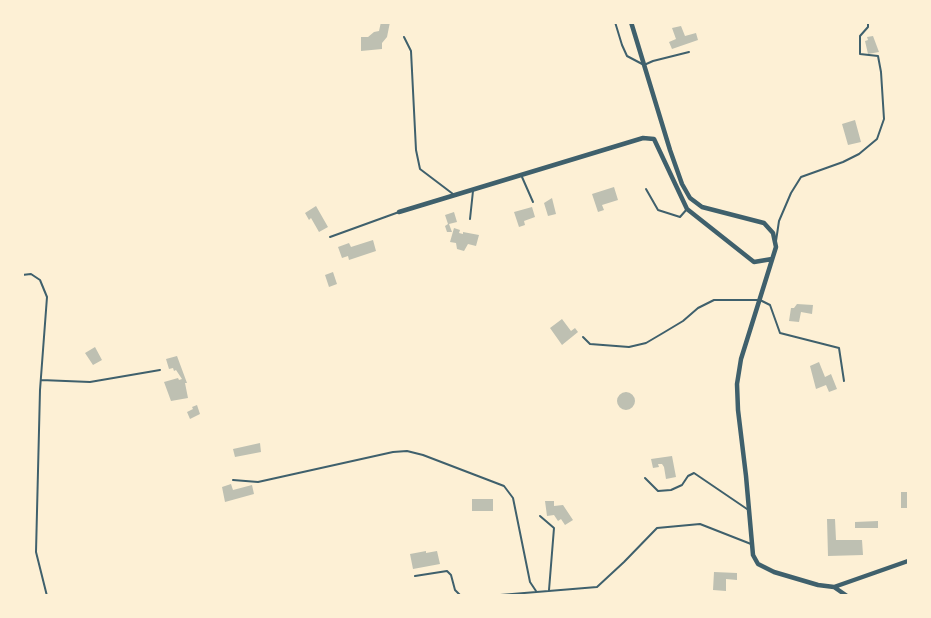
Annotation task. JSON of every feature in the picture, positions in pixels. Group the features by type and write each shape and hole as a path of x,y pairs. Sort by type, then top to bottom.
{"street":[{"path":"631,22 676,167 690,198 702,207 764,223 773,232 776,247 741,359 737,384 753,555 758,564 796,578 834,586 846,596"},
{"path":"399,212 643,138 654,139 687,209 754,262 772,259"},
{"path":"834,586 909,561"}],"lane":[{"path":"615,22 627,56 645,65 689,52"},
{"path":"776,247 779,221 801,177 843,162 859,154 877,139 884,119 881,72 878,56 861,54 860,36 868,27 867,22"},
{"path":"404,37 411,51 416,150 420,169 453,194"},
{"path":"521,174 533,202"},
{"path":"470,219 474,188"},
{"path":"646,189 658,210 680,217 687,209"},
{"path":"330,237 399,212"},
{"path":"22,275 31,274 40,280 47,297 41,380 36,552 46,596"},
{"path":"583,338 590,344 629,347 646,343 714,300 760,300 770,305 780,333 839,348 844,381"},
{"path":"41,380 90,382 160,370"},
{"path":"233,480 258,482 393,452 407,451 423,455 504,486 513,498 530,582 536,591"},
{"path":"645,478 658,491 671,490 682,485 694,473 750,510"},
{"path":"540,516 554,528 549,590"},
{"path":"488,596 597,586 657,528 700,524 753,545"},
{"path":"415,576 447,570 460,596"}],"building":[{"path":"381,22 390,22 382,49 361,51 361,37 368,37 379,31"},
{"path":"681,26 685,36 696,33 698,40 672,49 669,42 676,39 672,28"},
{"path":"873,36 879,52 868,54 865,41 868,40 867,37"},
{"path":"855,120 861,142 848,145 842,124"},
{"path":"614,187 618,200 602,205 604,210 598,212 592,194"},
{"path":"552,198 556,214 548,216 544,203"},
{"path":"316,206 328,227 319,232 311,218 309,220 305,213"},
{"path":"532,207 535,217 524,221 525,225 519,227 514,212"},
{"path":"454,212 457,222 449,224 452,232 447,232 445,226 448,224 445,215"},
{"path":"454,228 460,230 459,233 479,235 476,246 468,244 464,251 457,249 456,243 450,242"},
{"path":"373,240 376,251 349,260 348,256 342,258 338,247 349,243 351,247"},
{"path":"333,272 337,284 329,287 325,275"},
{"path":"797,304 813,305 812,314 801,312 799,322 789,321 791,308"},
{"path":"562,319 571,331 575,328 578,332 562,345 550,328"},
{"path":"95,347 102,360 93,365 85,353"},
{"path":"177,356 187,383 185,383 188,398 171,401 164,382 182,379 176,370 169,369 166,359"},
{"path":"819,362 825,377 831,374 837,389 829,392 826,385 816,389 810,366"},
{"path":"626,392 632,395 635,401 632,407 626,410 620,407 617,401 620,395"},
{"path":"197,405 200,414 190,419 187,412"},
{"path":"260,443 261,452 235,457 233,449"},
{"path":"672,456 676,477 666,479 662,464 653,468 651,459"},
{"path":"231,484 233,490 252,485 254,494 225,502 222,487"},
{"path":"901,492 908,492 908,508 901,508"},
{"path":"472,499 493,499 493,511 472,511"},
{"path":"545,501 554,501 554,506 563,505 573,520 565,525 554,515 547,516"},
{"path":"827,519 835,519 836,540 862,540 863,555 828,556"},
{"path":"878,521 878,528 855,528 855,522"},
{"path":"426,551 426,553 437,551 440,564 413,569 410,554"},
{"path":"714,572 737,573 737,580 726,579 726,591 713,590"}]}
